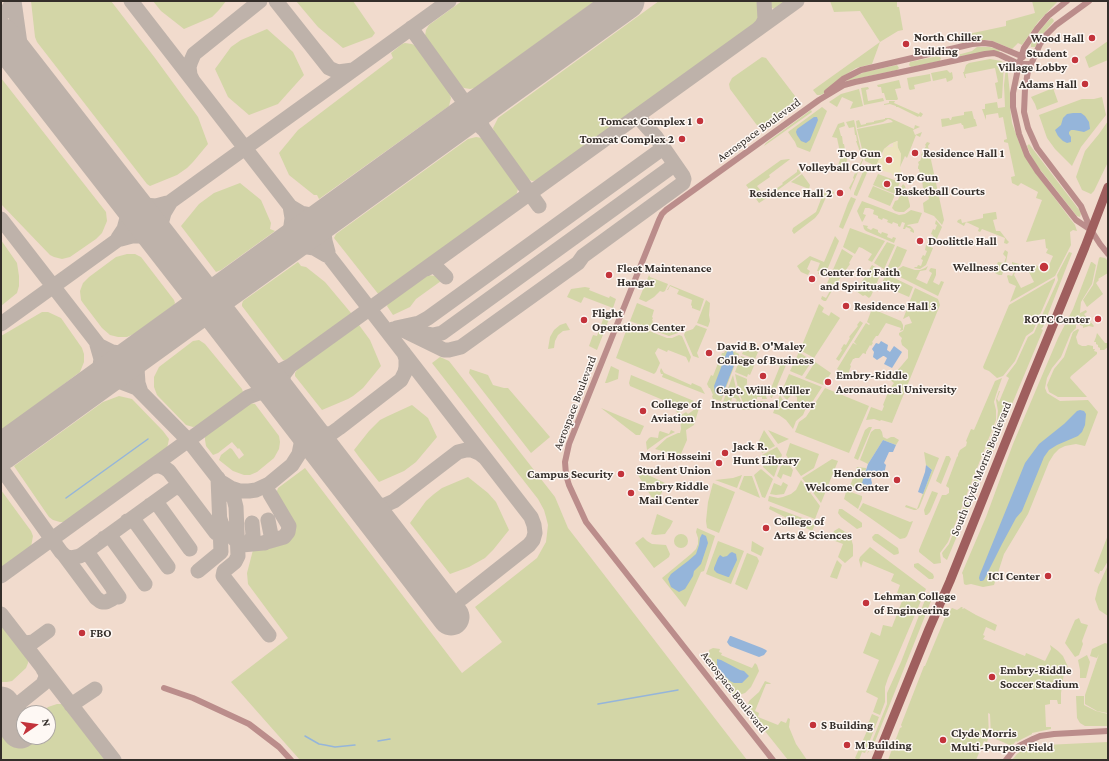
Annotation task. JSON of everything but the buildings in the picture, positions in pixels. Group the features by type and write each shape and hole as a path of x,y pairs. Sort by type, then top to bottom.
{"main road":[{"name":"South Clyde Morris Boulevard","path":"876,760 950,581 1108,187"}],"street":[{"path":"1067,1 1053,12 1037,29 1027,43 1018,64 1013,93 1013,107 1019,134 1027,155 1038,172 1076,220 1091,230"},
{"path":"1089,1 1061,21 1046,35 1040,44 1030,64 1025,89 1024,112 1028,128 1041,154 1081,206 1091,230 1108,254"},
{"path":"1053,12 1061,21"},
{"name":"Aerospace Boulevard","path":"773,760 582,516 566,475 565,462 569,444 659,220 666,210 818,100 836,85 852,74 861,70 967,45 984,43 992,44 1021,56 1030,64"},
{"name":"Aerospace Boulevard","path":"818,100 844,85 854,82 985,54 994,53 1018,64 1030,64"},
{"path":"903,60 905,71"},
{"path":"164,688 193,698 249,724 279,747 291,760"},
{"path":"1006,760 1012,751 1019,746 1040,736 1108,731"}],"shaded area":[{"path":"1,1 1108,1 1108,760 1,760"}],"green space":[{"path":"31,1 111,1 198,117 208,144 187,168 177,175 150,186 147,184 37,42 35,37"},
{"path":"153,1 226,1 212,17 184,29 161,11"},
{"path":"296,1 353,1 375,33 372,37 343,48 318,27"},
{"path":"462,1 595,1 475,88 470,89 460,86 425,36 429,25"},
{"path":"659,1 759,1 760,17 755,25 540,180 532,181 526,178 495,135 493,128 498,118"},
{"path":"769,1 788,1 776,9 771,8"},
{"path":"830,1 906,1 897,2 903,30 898,31 880,42 860,11 834,12"},
{"path":"1032,1 1058,1 1038,22 1022,45 1018,43 1012,49 989,40 962,43 958,42 954,37 1006,26 1006,21 1035,13"},
{"path":"1051,18 1054,21 1042,35 1035,47 1031,47 1033,40"},
{"path":"267,29 293,52 304,75 278,104 249,115 228,97 215,69 231,47 241,40"},
{"path":"1108,41 1108,60 1089,68 1085,57"},
{"path":"880,42 872,64 856,68 840,78 823,94 817,95 813,90"},
{"path":"405,43 412,44 417,47 449,92 451,98 449,106 319,199 317,195 314,195 289,175 279,153 298,130 393,58 391,53"},
{"path":"977,47 990,47 1000,50 999,52 960,56 960,54 972,51"},
{"path":"938,56 941,58 940,61 911,67 909,65 910,62"},
{"path":"762,57 766,58 795,96 796,100 795,106 763,128 756,124 730,89 729,84 732,78"},
{"path":"990,59 1004,63 1002,98 998,99 995,83 998,82 995,68 965,74 966,78 963,72 966,65 969,63"},
{"path":"897,65 899,68 897,70 846,81 865,72"},
{"path":"1007,66 1012,123 1020,145 1032,168 1075,225 1077,231 1073,230 1070,232 1071,245 1055,276 1010,302 1016,286 1009,283 1007,276 1012,276 1017,266 1012,264 1012,262 1019,264 1014,275 1021,288 1034,282 1029,272 1033,264 1047,270 1053,256 1046,253 1048,249 1046,248 1045,239 1026,242 1042,200 1036,198 1038,192 1021,183 1018,186 1012,183 1011,177 1015,176 1008,143 1004,142 1004,140 1007,139 1003,117 999,118 998,113 986,115 986,120 982,109 985,109 985,104 997,102 998,108 1005,107 1004,85"},
{"path":"947,70 950,73 952,72 952,80 947,82 946,78 933,81 931,73"},
{"path":"930,74 931,81 914,85 915,89 909,89 907,78"},
{"path":"1,78 106,212 107,221 102,233 70,257 62,259 50,255 1,204"},
{"path":"899,80 901,88 895,89 898,99 886,100 884,93 882,93 881,87 878,87 877,85"},
{"path":"868,87 869,89 866,90 868,101 883,98 884,101 864,105 861,88"},
{"path":"1053,88 1058,102 1037,110 1031,97"},
{"path":"859,89 863,106 850,109 853,102 842,97 837,107 829,102 841,94"},
{"path":"1102,97 1106,115 1081,147 1072,166 1055,149 1047,138 1039,115 1082,99"},
{"path":"889,101 895,101 894,103 919,114 920,112 923,114 921,117 918,117 896,106 890,104 884,105 889,103"},
{"path":"822,107 827,111 810,152 797,147 788,132"},
{"path":"811,110 812,112 764,146 766,143"},
{"path":"972,111 977,126 964,129 961,123 942,127 941,119 949,118 951,120 952,117 964,115 964,112"},
{"path":"890,118 914,129 915,125 920,127 913,130 915,135 922,132 920,137 916,135 907,158 905,156 900,167 901,154 897,141 884,149 876,166 865,161 857,129 893,122 888,119 883,122 857,128 856,121 859,120 861,125"},
{"path":"854,120 863,160 850,191 849,188 862,160 859,154 860,152 856,141 854,127 849,128 846,122"},
{"path":"1108,121 1108,162 1094,191 1091,194 1082,190 1076,177 1085,151"},
{"path":"844,122 845,126 839,128 846,155 848,157 846,163 841,169 837,168 841,157 837,138 832,137 838,124"},
{"path":"476,137 482,138 486,141 516,183 518,189 516,196 379,295 334,238 336,234 468,139"},
{"path":"927,142 930,143 928,146 944,220 942,225 934,216 924,212 923,203 929,199 927,190 924,191 923,188 918,163"},
{"path":"1029,144 1080,211 1080,217 1076,215 1035,163 1027,146"},
{"path":"781,160 790,160 769,175 770,177 757,186 765,196 772,192 773,194 759,203 746,185"},
{"path":"865,167 869,168 857,196 854,195 854,193"},
{"path":"798,169 801,173 774,193 773,191 797,172"},
{"path":"802,174 810,185 809,189 791,182"},
{"name":"Top Gun Basketball Courts","path":"878,174 900,182 895,194 873,185"},
{"path":"240,183 261,200 271,223 270,229 275,231 221,270 216,272 181,226 199,204 214,193"},
{"path":"903,184 905,186 910,207 904,212 899,212 892,208 895,201 898,200 901,193 900,189"},
{"name":"Top Gun Basketball Courts","path":"873,186 895,195 890,206 868,197"},
{"path":"828,189 834,192 832,197 827,195 819,213 815,218 794,234 792,231 793,228 816,212 823,194 827,192"},
{"path":"851,197 856,199 843,229 839,227"},
{"path":"862,201 899,215 905,214 911,210 922,213 918,223 907,225 913,229 914,233 910,231 911,229 906,227 903,229 905,223 902,222 900,227 898,224 893,222 892,224 887,222 888,220 878,218 878,216 873,214 874,210 869,208 865,208 863,214 866,215 862,222 857,211"},
{"path":"996,212 997,219 993,220 996,231 1000,231 1009,242 1007,244 1004,243 1005,238 982,229 980,232 978,231 979,228 966,222 983,218 983,214"},
{"path":"961,219 962,223 966,222 964,226 957,222"},
{"path":"936,220 942,227 934,245 927,243 929,239 931,240 933,229 935,230 937,225 935,224"},
{"path":"863,225 868,226 867,228 871,230 873,228 878,230 881,234 882,232 888,234 887,237 892,239 893,237 896,238 894,243 866,231"},
{"path":"850,228 885,241 872,262 868,260 872,254 862,248 859,247 855,254 843,247"},
{"path":"835,236 839,241 825,275 818,274 819,271 817,271 820,263 811,260 807,269 810,271 808,275 801,272 797,266 810,256 824,262"},
{"path":"1,240 17,263 19,286 17,293 1,306"},
{"path":"887,242 895,245 884,269 874,263"},
{"path":"926,245 933,248 926,265 920,269 914,268 918,265 921,266 923,260 921,259 923,255 925,256 927,251 925,250"},
{"path":"897,246 907,250 900,266 890,273 886,271"},
{"path":"842,249 853,256 849,263 850,264 826,301 824,301 821,299 822,296 826,298 830,291 825,288"},
{"path":"1005,250 1008,252 1006,262 1002,275 999,275 995,273 995,268 998,262 1004,263 1006,257 1003,254"},
{"path":"1069,252 1072,253 1041,329 1043,330 947,560 943,557 942,553 949,544 997,421 998,411 996,400 999,391 997,399 999,402 1009,378 1006,376 1016,363 1028,337 1034,333 1058,280 1057,275"},
{"path":"127,254 135,254 141,257 175,303 134,334 127,337 118,337 110,335 102,328 81,300 80,291 83,283 89,277 116,257"},
{"path":"1100,257 1105,258 1108,261 1108,273 1098,279 1099,280 1096,283 1103,294 1087,307 1083,300 1093,285"},
{"path":"298,262 301,266 306,267 325,282 352,316 291,360 286,361 283,360 242,304 243,301"},
{"path":"1091,262 1096,265 1092,284 1081,302 1079,322 1076,322 1076,328 1071,333 1061,357 1052,368 1047,378 1045,388 1047,393 1060,401 1088,400 1098,412 1085,446 1076,444 1065,446 1054,454 1049,462 1028,514 1004,554 994,585 983,587 971,584 966,585 964,584 962,573 986,517 1013,444 1058,338 1073,309"},
{"path":"872,265 882,271 869,298 856,291"},
{"path":"903,266 920,270 928,266 926,270 920,271 916,279 927,284 932,273 929,271 930,269 936,269 936,275 933,282 939,285 941,281 944,282 938,296 892,273"},
{"path":"886,274 913,287 909,297 881,285"},
{"path":"427,275 436,276 441,281 416,299 410,307 393,315 387,306 389,302"},
{"path":"649,275 650,277 668,284 665,291 660,291 646,302 639,299"},
{"path":"1055,278 1033,331 1026,336 1015,361 1003,376 997,378 983,367 1009,305"},
{"path":"670,285 704,299 700,311 692,308 692,300 677,294 679,290 670,286 667,290"},
{"path":"585,287 609,298 610,296 616,299 613,308 584,297 581,303 567,297 571,289"},
{"path":"915,288 938,299 940,305 892,423 874,419 866,420 871,407 882,411 890,387 894,383 889,379 889,375 897,371 908,358 908,350 902,345 902,338 899,333 903,331 905,325 912,323 909,316 903,319"},
{"path":"706,300 710,303 710,321 708,327 697,323"},
{"path":"637,303 654,310 652,317 653,321 650,329 630,321"},
{"path":"819,304 824,308 822,312 829,316 831,312 840,318 814,358 800,350"},
{"path":"873,306 875,307 875,310 901,321 903,330 900,331 901,328 886,323 878,336 876,336 872,342 873,343 871,346 870,345 866,354 863,353 859,358 853,359 847,377 837,373 839,370 837,369 853,343 857,345 854,342 866,323 869,325 870,324 867,322"},
{"path":"1086,310 1087,312 1084,314 1094,326 1093,327 1089,326 1083,328 1083,326 1080,325 1080,313"},
{"path":"606,311 611,314 597,350 589,346 593,335 597,336"},
{"path":"42,312 48,312 61,318 82,348 84,362 80,372 1,431 1,336"},
{"path":"860,321 863,323 839,361 836,359 842,350 841,349 844,344 846,345 850,338 849,337"},
{"path":"566,323 570,330 563,331 558,335 554,348 548,349 550,337 554,330 560,325"},
{"path":"629,323 667,338 672,338 679,335 682,336 691,357 689,363 686,357 658,348 655,353 660,363 654,374 616,358"},
{"path":"656,323 654,328 667,333 670,326 675,324 679,329 678,333 669,336 652,330 654,324"},
{"path":"358,324 370,340 381,366 363,388 353,396 322,410 295,376 295,373 299,367"},
{"path":"696,325 707,329 697,353 699,358 693,356 684,335 685,332 693,329"},
{"path":"1078,329 1079,330 1076,337 1078,344 1082,346 1093,346 1093,349 1095,349 1094,351 1097,352 1097,354 1070,378 1087,397 1058,397 1049,392 1047,385 1054,369 1064,357 1073,332"},
{"path":"1097,333 1105,343 1108,343 1108,347 1104,350 1100,350 1096,342 1094,342"},
{"path":"199,340 205,344 243,392 237,399 204,423 193,427 186,425 157,395 154,387 154,377 159,367 193,341"},
{"path":"729,346 736,349 735,352 739,354 721,401 713,399 713,395 707,384 711,375 713,376 722,353 724,353"},
{"path":"745,347 758,352 755,359 742,354"},
{"path":"799,352 812,361 802,376 790,371"},
{"path":"741,356 756,361 750,375 748,374 747,377 735,372"},
{"path":"440,357 449,361 555,497 568,528 747,760 300,760 231,682 288,638 248,584 247,573 253,550 280,544 293,535 294,523 277,494 277,491 278,488 305,468 462,673 502,642 475,607 537,558 546,542 548,525 544,510 538,499 432,363"},
{"path":"775,359 785,363 786,365 771,398 769,393 780,366 773,363"},
{"path":"815,362 831,373 823,385 805,378"},
{"path":"611,366 619,370 618,379 605,383"},
{"path":"661,368 664,373 691,385 692,383 701,387 705,394 662,377 663,374 661,374 660,371"},
{"path":"470,369 488,375 493,385 508,388 550,437 531,453 469,373"},
{"path":"735,374 747,379 746,387 765,394 767,399 757,397 757,399 743,403"},
{"path":"789,374 822,387 811,404 807,401 797,404 797,397 792,394 787,400 781,393"},
{"path":"631,375 694,401 678,413 676,411 677,406 630,386 629,383"},
{"path":"733,375 737,393 742,403 736,407 733,406 737,400 735,398 732,398 730,405 723,402"},
{"path":"1002,378 994,402 996,420 948,542 940,553 941,563 934,564 919,552 919,550 942,495 949,493 949,488 946,486 958,454 960,450 966,446 966,441 971,429 974,430 995,381"},
{"path":"825,388 869,406 849,453 795,432 799,422 806,417"},
{"path":"780,395 784,402 791,406 806,408 803,415 796,421 793,429 786,420 773,413"},
{"path":"119,396 132,399 163,431 169,439 166,451 66,522 53,520 49,517 14,466 103,402"},
{"path":"766,401 770,403 767,410 744,410 738,408 752,402"},
{"path":"250,403 255,404 279,436 280,442 279,449 274,458 257,472 250,475 244,475 233,471 219,460 221,455 230,448 239,459 244,455 239,448 238,449 232,442 213,455 206,446 205,437 210,431"},
{"path":"412,405 428,418 437,437 416,462 404,471 379,482 354,450 380,420"},
{"path":"698,407 694,425 686,430 687,440 680,456 655,449 667,438 680,433 680,416 686,412 688,414"},
{"path":"601,408 644,426 640,435 636,435"},
{"path":"872,427 858,460 854,458 865,430"},
{"path":"875,429 880,429 883,437 887,439 894,437 899,440 896,445 883,440 868,464 860,460 871,432"},
{"path":"671,430 675,432 665,437 647,450 646,442 649,438 658,438 660,431 669,434"},
{"path":"764,430 775,446 762,453 759,441"},
{"path":"768,430 789,439 778,444"},
{"path":"790,443 819,454 814,468 801,476 786,455"},
{"path":"777,447 782,455 774,477 763,467 764,462 762,455"},
{"path":"924,452 939,458 919,508 916,510 914,510 905,507 906,505 917,509 932,470 926,465"},
{"path":"946,456 949,456 951,459 941,484 936,481"},
{"path":"784,458 793,470 791,477 783,474 781,479 777,476"},
{"path":"832,459 838,461 821,503 802,478"},
{"path":"857,467 866,468 865,486 875,492 850,486"},
{"path":"761,469 773,479 765,498 762,497 754,475"},
{"path":"640,471 665,483 657,506 638,475"},
{"path":"742,475 737,488 715,480 733,478"},
{"path":"744,476 752,476 760,498 739,489"},
{"path":"468,477 488,493 496,502 509,530 485,558 469,567 450,574 410,523 426,501 434,494 442,488"},
{"path":"801,480 820,506 815,519 768,501 769,496 778,498 791,494 796,490"},
{"path":"783,482 788,485 784,494 770,494 774,483 781,486"},
{"path":"713,483 735,492 719,533 707,528 706,521 708,502"},
{"path":"1,490 31,531 33,536 31,547 1,569"},
{"path":"848,491 862,496 858,509 844,499 846,492"},
{"path":"932,491 938,493 930,512 925,515 924,510"},
{"path":"863,503 910,522 913,521 907,536 900,539 859,510"},
{"path":"770,506 816,523 812,531 769,509"},
{"path":"839,509 842,509 861,522 862,527 857,529 841,517 838,513"},
{"path":"657,514 673,521 665,534 651,534"},
{"path":"697,528 715,536 704,571 701,572 685,607 662,578 696,549 698,544 696,532"},
{"path":"839,528 850,535 853,545 853,556 845,563 838,557 843,544 830,539 834,531"},
{"path":"681,534 686,536 688,541 686,546 681,548 676,546 674,541 676,536"},
{"path":"875,534 878,534 898,548 899,553 894,555 873,540 872,537"},
{"path":"1108,535 1108,561 1099,574 1094,571"},
{"path":"643,537 652,544 666,545 670,554 669,557 654,568 635,543"},
{"path":"718,541 744,551 731,584 706,574"},
{"path":"752,541 764,548 761,556 751,551"},
{"path":"870,547 926,589 888,678 885,687 885,702 880,715 873,712 878,698 866,692 879,660 863,653 871,632 880,636 883,625 892,627 904,596 897,593 900,585 891,581 894,574 863,561 861,568 859,560 860,557"},
{"path":"747,553 757,557 759,561 747,590 735,584"},
{"path":"837,560 842,565 837,579 830,577"},
{"path":"918,563 933,574 933,579 929,579 914,567 914,564"},
{"path":"1108,565 1108,616 1099,610 1095,599 1098,587"},
{"path":"928,592 931,596 933,596 874,744 867,754 887,704 887,693 901,662"},
{"path":"961,607 997,625 995,631 986,627 983,635 985,636 983,639 1025,656 1026,653 1045,661 1051,649 1050,645 1063,656 1068,667 1063,668 1063,670 1056,670 1055,673 1064,673 1061,704 1058,704 1057,700 1050,700 1050,704 1045,705 1046,727 1051,727 1051,729 1032,733 1017,742 1016,741 1012,746 991,737 990,714 988,713 989,736 987,742 984,741 976,760 888,760 900,728 902,727 901,725 924,666 947,613 952,608 957,610"},
{"path":"1079,618 1081,623 1088,625 1079,655 1075,657 1065,643 1075,620"},
{"path":"1,622 28,658 26,668 12,681 7,682 1,682"},
{"path":"1105,643 1108,644 1107,713 1097,711 1085,704 1085,695 1099,654 1097,658 1090,656 1092,649"},
{"path":"713,648 720,649 719,652 722,653 721,655 752,668 755,663 757,665 759,671 751,687 745,693 734,695 729,692 716,673 714,673 705,659 706,653 709,653 709,650"},
{"path":"1087,655 1090,662 1086,678 1080,678 1078,660"},
{"path":"765,681 771,684 766,684 755,711 759,713 758,717 778,725 781,721 786,723 788,718 790,719 789,727 796,744 807,760 788,760 749,711 749,701 759,692"},
{"path":"1076,696 1084,696 1084,705 1096,711 1108,714 1108,726 1085,726 1080,723 1077,718"},
{"path":"62,704 65,706 70,715 106,760 1,760 1,728 9,737 16,732 16,745 56,745 56,705 54,705"},
{"path":"872,714 879,717 865,753 862,752 859,760 855,758 867,731 866,729"},
{"path":"1035,742 1038,748 1045,745 1108,742 1108,760 1012,760 1017,754"}],"sand":[{"path":"898,141 897,146 901,154 900,167 902,177 898,179 891,173 883,171 876,166 880,157 883,157 884,149 887,147 893,147 893,143"}],"water":[{"path":"1081,113 1085,116 1089,122 1090,129 1084,132 1071,130 1069,134 1071,137 1071,142 1067,143 1058,136 1055,130 1061,125 1063,118 1067,114"},
{"path":"814,117 817,117 818,120 810,140 806,143 801,141 796,132 797,129"},
{"path":"881,341 888,345 887,350 890,352 894,346 902,352 892,368 884,364 887,358 884,356 877,360 873,357 874,352 872,349 876,343 879,344"},
{"path":"728,349 733,351 734,358 736,360 722,396 715,393 714,386"},
{"path":"1080,410 1084,411 1086,414 1085,425 1082,432 1078,436 1049,450 1044,457 1022,511 1016,518 984,580 980,581 980,574 1025,463 1039,444"},
{"path":"883,440 896,445 893,452 889,452 884,463 886,465 883,479 879,475 872,475 870,489 862,483 868,464"},
{"path":"926,465 932,470 923,494 918,492"},
{"path":"702,534 706,536 708,543 701,564 694,571 693,576 685,589 679,592 671,587 668,579 671,574 696,554"},
{"path":"732,552 736,554 737,560 729,577 717,573 714,568 720,555 723,557 727,556"},
{"path":"730,636 767,651 764,655 759,657 730,646 727,642"},
{"path":"717,659 744,671 749,676 742,683 734,683 730,681 719,670"}],"waterway":[{"path":"66,498 148,439"},
{"path":"598,704 678,690"},
{"path":"305,736 319,744 335,747 355,745"},
{"path":"378,741 390,739"}],"taxiway":[{"path":"1,14 8,10 13,1"},
{"path":"14,1 23,65"},
{"path":"131,1 531,517 535,533 533,540 529,545 462,598"},
{"path":"193,81 190,75 189,67 194,54 260,1"},
{"path":"276,1 329,68 338,72 353,70"},
{"path":"1,324 449,1"},
{"path":"758,29 765,19 764,1"},
{"path":"255,364 261,368 273,372 290,366 797,1"},
{"path":"411,28 539,206"},
{"path":"483,128 480,121 481,112 484,106 494,96"},
{"path":"393,329 403,330 444,350 461,347 578,263 583,256 683,183 683,176 656,137 640,119 637,117 635,118"},
{"path":"450,127 461,122 469,121 477,123 483,129"},
{"path":"396,328 419,323 428,318 659,151 661,148 660,144"},
{"path":"417,332 433,335 442,333 670,168 672,161"},
{"path":"123,194 133,201 144,205 156,206 167,203"},
{"path":"118,238 124,229 127,218 127,208 123,194"},
{"path":"166,249 162,238 161,224 164,213 170,203"},
{"path":"280,251 289,240 292,218 290,206"},
{"path":"291,207 301,213 317,216 326,216 332,213"},
{"path":"328,252 324,233 326,223 332,213"},
{"path":"1,219 115,366 188,440 234,499 236,507 238,556 235,562 224,571 223,576 269,635"},
{"path":"121,239 132,236 142,236 153,240 165,248"},
{"path":"279,251 292,246 302,246 314,248 326,255"},
{"path":"426,269 432,266 436,267 446,277"},
{"path":"100,346 112,352 126,354 139,351 153,343"},
{"path":"80,395 92,384 99,372 101,359 97,345"},
{"path":"141,392 138,383 137,368 142,356 150,346"},
{"path":"304,428 322,435 332,433 339,428 401,380 406,367 404,353"},
{"path":"286,404 281,393 281,384 284,374 290,366"},
{"path":"88,391 100,384 110,381 121,382 134,387"},
{"path":"1,576 248,397 259,393 268,393 278,397 286,404"},
{"path":"223,483 240,491 256,490 269,484 292,465 299,454 302,439 300,428 294,414"},
{"path":"353,490 367,503 377,506 385,505 394,501 458,452 472,450 484,457"},
{"path":"150,468 160,466 169,471 216,533"},
{"path":"1,468 61,552 70,558 80,556 174,488 179,487 183,490"},
{"path":"198,571 221,552 218,478"},
{"path":"220,519 222,525 237,542 242,545 263,543 284,537 288,532 289,526 270,494"},
{"path":"150,505 155,504 159,506 190,549"},
{"path":"265,543 270,539 271,535 268,520"},
{"path":"127,521 136,523 168,567"},
{"path":"239,546 246,544 251,540 253,535 252,523"},
{"path":"104,538 109,537 113,540 145,584"},
{"path":"81,555 85,554 90,556 119,597"},
{"path":"64,555 96,598 100,601 106,602 112,599 115,595 113,589"},
{"path":"1,614 114,760"},
{"path":"22,641 26,643 33,642 48,631"},
{"path":"7,713 43,684 46,677 43,669"},
{"path":"71,705 95,689"}],"runway":[{"path":"1,452 626,1"},
{"path":"1,36 451,617"},
{"path":"1,705 16,725"}],"place":[{"name":"Wood Hall","path":"1092,38"},
{"name":"North Chiller Building","path":"906,44"},
{"name":"Student Village Lobby","path":"1075,60"},
{"name":"Adams Hall","path":"1085,84"},
{"name":"Tomcat Complex 1","path":"700,121"},
{"name":"Tomcat Complex 2","path":"682,139"},
{"name":"Residence Hall 1","path":"915,153"},
{"name":"Top Gun Volleyball Court","path":"889,160"},
{"name":"Top Gun Basketball Courts","path":"887,184"},
{"name":"Residence Hall 2","path":"840,193"},
{"name":"Doolittle Hall","path":"920,241"},
{"name":"Wellness Center","path":"1044,267"},
{"name":"Fleet Maintenance Hangar","path":"609,275"},
{"name":"Center for Faith and Spirituality","path":"812,279"},
{"name":"Residence Hall 3","path":"846,306"},
{"name":"ROTC Center","path":"1098,319"},
{"name":"Flight Operations Center","path":"584,320"},
{"name":"David B. O'Maley College of Business","path":"709,353"},
{"name":"Capt. Willie Miller Instructional Center","path":"763,376"},
{"name":"Embry-Riddle Aeronautical University","path":"828,382"},
{"name":"College of Aviation","path":"643,411"},
{"name":"Jack R. Hunt Library","path":"725,453"},
{"name":"Mori Hosseini Student Union","path":"719,463"},
{"name":"Campus Security","path":"621,474"},
{"name":"Henderson Welcome Center","path":"897,480"},
{"name":"Embry Riddle Mail Center","path":"631,493"},
{"name":"College of Arts & Sciences","path":"766,528"},
{"name":"ICI Center","path":"1048,576"},
{"name":"Lehman College of Engineering","path":"866,603"},
{"name":"FBO","path":"82,633"},
{"name":"Embry-Riddle Soccer Stadium","path":"992,677"},
{"name":"S Building","path":"813,725"},
{"name":"Clyde Morris Multi-Purpose Field","path":"943,740"},
{"name":"M Building","path":"847,745"}]}
